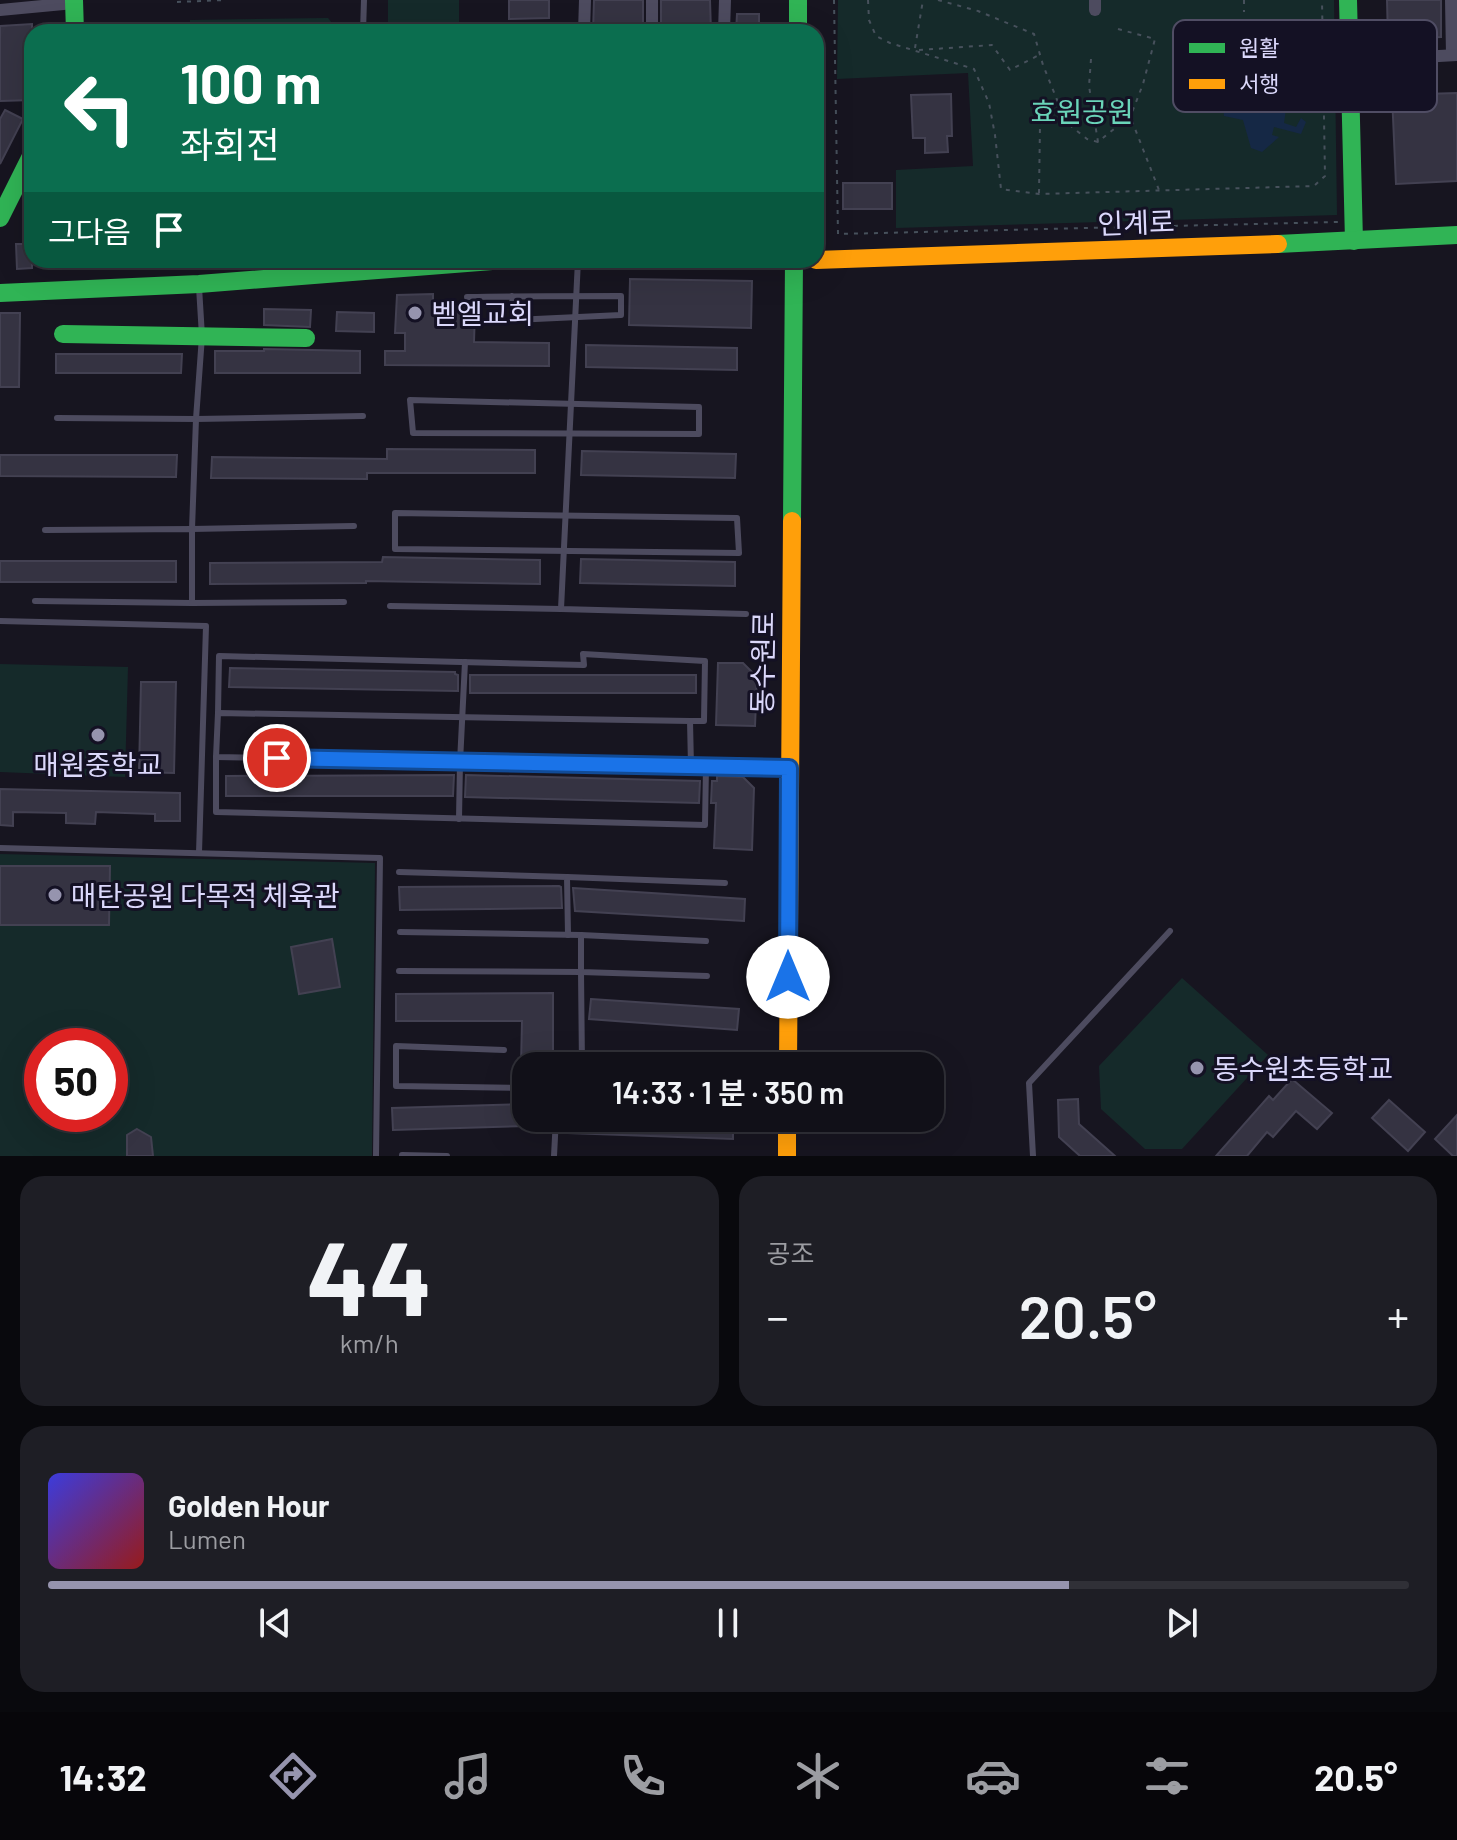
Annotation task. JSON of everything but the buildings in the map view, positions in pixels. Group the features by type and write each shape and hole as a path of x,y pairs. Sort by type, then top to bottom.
{"street":[{"path":"584,24 585,0"},
{"path":"652,0 652,24"},
{"path":"724,24 725,0"},
{"path":"798,0 798,24"},
{"path":"1348,0 1349,20"},
{"path":"1451,0 1455,55"},
{"path":"0,10 74,2 75,24"},
{"path":"1351,112 1354,241"},
{"path":"0,218 24,170"},
{"name":"인계로","path":"824,260 1199,248 1457,235"},
{"path":"0,293 199,284 403,268"},
{"name":"동수원로","path":"788,1052 794,268"},
{"path":"63,334 306,338"},
{"path":"787,1132 787,1156"}],"lane":[{"path":"363,24 364,0"},
{"path":"561,609 578,268"},
{"path":"192,603 196,419 202,336 199,284"},
{"path":"467,297 512,296 621,296 621,315 514,320 512,296"},
{"path":"410,400 699,407 699,434 569,434 413,433 410,400"},
{"path":"57,418 363,416"},
{"path":"395,513 566,515 737,518 739,553 395,549 395,513"},
{"path":"45,530 354,526"},
{"path":"35,601 344,602"},
{"path":"390,606 746,614"},
{"path":"0,621 206,626 199,853"},
{"path":"218,713 704,721 705,661 583,654 584,665 219,656 216,812 705,825 706,766"},
{"path":"459,819 465,662"},
{"path":"690,721 691,766"},
{"path":"216,757 789,768"},
{"path":"0,848 380,858 376,1156"},
{"path":"399,872 725,883"},
{"path":"567,877 568,935"},
{"path":"1033,1156 1029,1083 1170,931"},
{"path":"400,932 706,941"},
{"path":"581,935 582,1052"},
{"path":"399,971 707,976"},
{"path":"504,1050 396,1046 396,1086 512,1088"},
{"path":"554,1156 555,1132"},
{"path":"402,1155 447,1156"}],"path":[{"path":"177,2 225,0"},
{"path":"834,0 838,234 1342,222"},
{"path":"868,0 869,20 876,36 974,69 989,103 1001,189 1039,194 1314,186 1325,176 1324,112"},
{"path":"915,50 923,0"},
{"path":"938,0 978,11 1034,34 1066,122 1087,139 1098,142"},
{"path":"1244,0 1244,12"},
{"path":"1322,0 1322,20"},
{"path":"1098,142 1130,116 1143,84 1155,39 1118,29"},
{"path":"915,50 992,45 1010,70 1040,54"},
{"path":"1091,59 1089,86 1098,142"},
{"path":"1039,194 1040,124 1060,107"},
{"path":"1130,116 1159,191"}],"green space":[{"path":"388,0 459,0 459,23 388,24"},
{"name":"효원공원","path":"838,0 1334,0 1334,20 1173,20 1173,112 1336,112 1337,215 896,228 896,170 973,166 968,73 837,79"},
{"path":"328,18 332,24 190,24 190,20"},
{"path":"0,664 128,667 125,777 0,772"},
{"path":"0,854 375,863 372,1156 0,1156"},
{"path":"1182,978 1268,1055 1182,1149 1145,1149 1101,1109 1099,1066"}],"water":[{"path":"1224,112 1286,112 1284,123 1296,127 1301,118 1306,122 1301,134 1274,127 1272,135 1279,137 1262,152 1251,148 1243,120 1224,116"}],"traffic: fast":[{"path":"74,0 75,24"},
{"path":"798,0 798,24"},
{"path":"1348,0 1348,20"},
{"path":"1351,112 1354,241"},
{"path":"0,218 24,170"},
{"path":"1278,244 1457,235"},
{"path":"0,293 199,284 403,268"},
{"path":"792,521 794,268"},
{"path":"63,334 306,338"}],"traffic: slow":[{"path":"824,260 1278,244"},
{"path":"788,1052 792,521"},
{"path":"787,1132 787,1156"}],"place":[{"name":"벧엘교회","path":"415,313"},
{"name":"매원중학교","path":"98,735"},
{"name":"매탄공원 다목적 체육관","path":"55,895"},
{"name":"동수원초등학교","path":"1197,1068"}],"route":[{"path":"277,758 789,768 788,977"}]}
